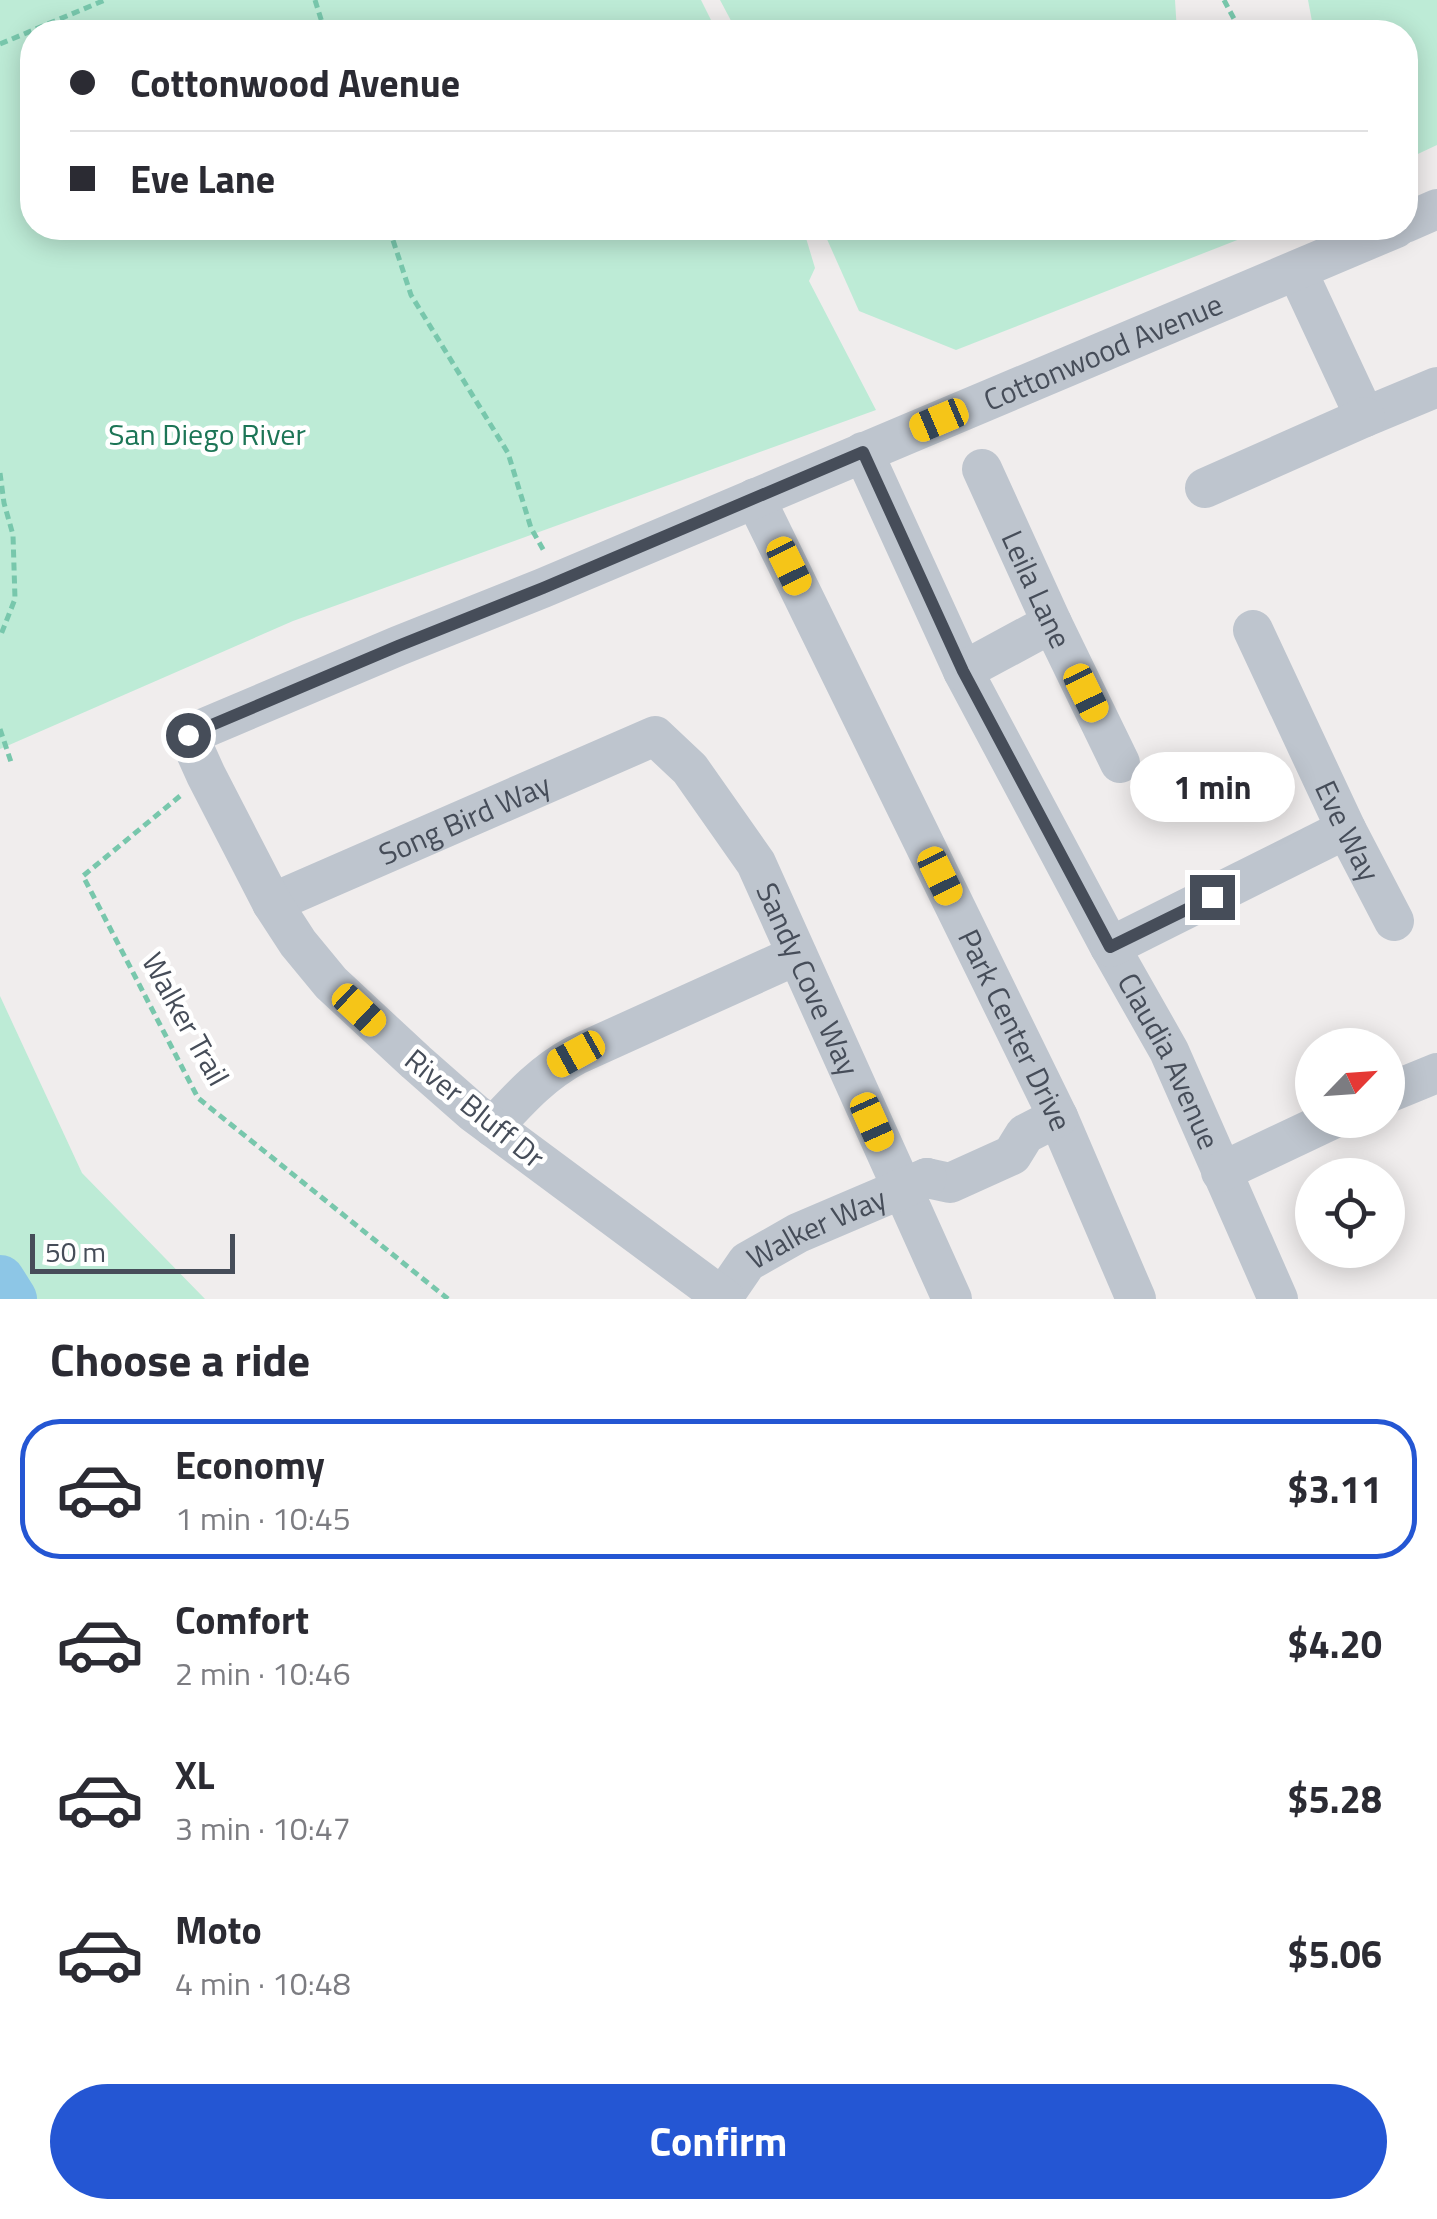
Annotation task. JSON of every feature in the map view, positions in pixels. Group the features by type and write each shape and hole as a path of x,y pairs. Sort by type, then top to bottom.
{"street":[{"name":"Cottonwood Avenue","path":"206,775 188,735 1368,240"},
{"path":"1297,271 1366,417"},
{"path":"1205,488 1437,387"},
{"name":"Claudia Avenue","path":"863,452 963,671 1169,1051 1278,1299"},
{"name":"Leila Lane","path":"982,469 1120,763"},
{"name":"Park Center Drive","path":"755,498 1042,1126 1136,1299"},
{"path":"963,671 1052,624"},
{"name":"Eve Way","path":"1253,630 1346,830 1394,921"},
{"name":"Song Bird Way","path":"272,903 655,736"},
{"name":"Sandy Cove Way","path":"655,736 690,769 756,863 797,955 914,1183 952,1299"},
{"name":"River Bluff Dr","path":"206,775 272,903 298,944 331,983 493,1127 724,1298"},
{"path":"1110,947 1346,830"},
{"path":"493,1127 535,1082 576,1054 797,955"},
{"path":"1405,1086 1437,1073"},
{"name":"Walker Way","path":"724,1298 747,1262 798,1234 914,1183 940,1158 1000,1130 1042,1126"},
{"path":"1221,1172 1295,1137"}],"path":[{"path":"57,20 105,0"},
{"path":"392,240 410,295 508,453 531,528 560,581"},
{"path":"0,473 12,535 15,599 0,637"},
{"path":"0,729 12,765"},
{"name":"Walker Trail","path":"206,775 83,876 198,1098 448,1299"}],"green space":[{"name":"San Diego River","path":"0,0 701,0 711,20 20,20 20,240 807,240 815,268 809,281 876,410 293,621 0,749"},
{"path":"720,0 1175,0 1176,20 731,20"},
{"path":"1308,0 1437,0 1437,145 1418,154 1418,20 1312,20"},
{"path":"827,240 1237,240 956,350 859,311"},
{"path":"0,996 82,1173 205,1299 0,1299"}],"waterway":[{"name":"San Diego River","path":"0,1280 12,1299"}],"route":[{"path":"188,735 863,452 963,671 1110,947 1212,897"}]}
